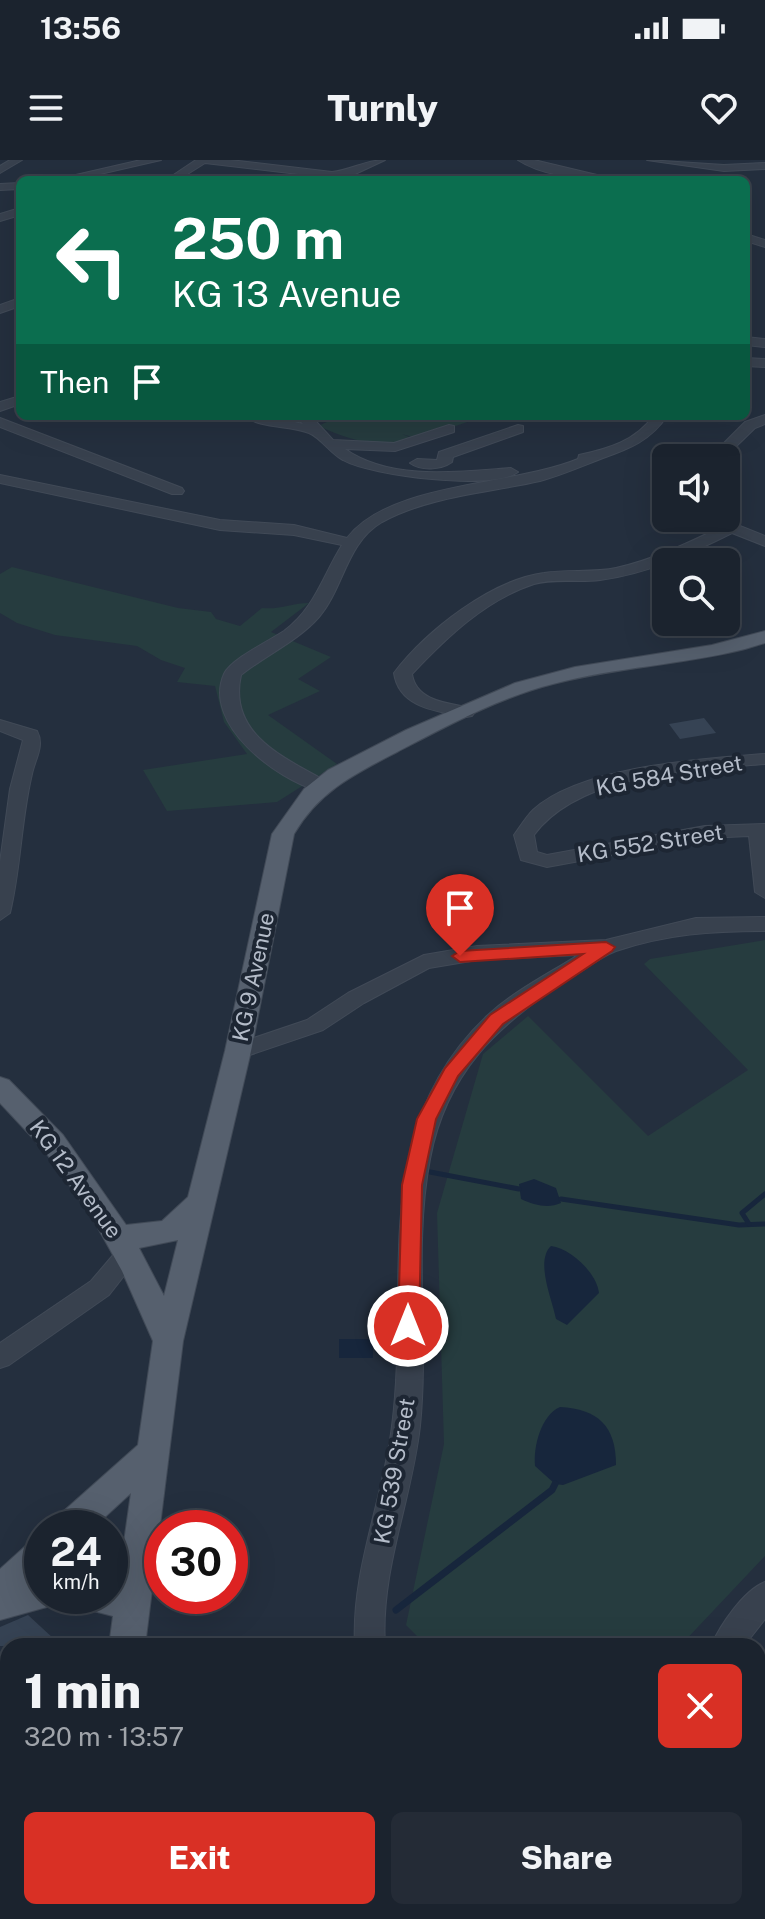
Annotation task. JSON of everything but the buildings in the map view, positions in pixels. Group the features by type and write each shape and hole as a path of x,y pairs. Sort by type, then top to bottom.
{"main road":[{"name":"KG 9 Avenue","path":"128,1638 168,1341 238,1051 283,834 298,808 319,785 466,712 546,680 716,651 765,637"},
{"name":"KG 12 Avenue","path":"0,1087 28,1112 53,1143 130,1256 168,1341"},
{"path":"180,1286 130,1256 184,1224 201,1202"},
{"path":"89,1510 155,1450"},
{"path":"0,1591 24,1569"},
{"path":"0,1604 24,1597"},
{"path":"128,1602 133,1603"}],"street":[{"path":"0,170 17,160"},
{"path":"78,176 122,163 156,160"},
{"path":"178,176 204,160 315,176"},
{"path":"337,176 380,160"},
{"path":"523,160 591,176"},
{"path":"652,160 765,166"},
{"path":"750,232 762,228"},
{"path":"730,444 750,425 765,419"},
{"path":"269,420 318,431"},
{"path":"307,420 329,444 366,463 416,475 449,477 528,471 597,456"},
{"path":"319,785 279,763 244,735 230,706 229,682 233,673 246,662 309,619 325,596 335,567 366,526 428,500 530,481 597,456 653,429 658,420"},
{"path":"0,422 177,491"},
{"path":"361,445 410,462 432,465 447,459 444,455 518,429"},
{"path":"329,444 395,447 456,430 483,441"},
{"path":"492,459 498,462 510,458 528,471"},
{"path":"0,479 220,525 294,530 351,543"},
{"path":"466,712 418,699 406,689 403,673 437,640 477,609 525,581 540,577 604,575 653,563 684,552 722,532"},
{"path":"740,532 765,541"},
{"path":"0,725 31,735 33,746 24,770 7,888 0,913"},
{"name":"KG 584 Street","path":"536,860 525,849 524,835 528,827 573,794 639,775 765,759"},
{"path":"762,830 765,892"},
{"name":"KG 552 Street","path":"536,860 547,861 705,832 762,830"},
{"path":"238,1051 315,1025 356,998 424,962 477,953 606,947 696,925 765,924"},
{"name":"KG 539 Street","path":"369,1638 374,1582 406,1426 412,1185 426,1119 451,1072 496,1020 606,947"},
{"path":"0,1357 100,1288 130,1256"},
{"path":"732,1638 765,1596"}],"green space":[{"path":"331,420 470,421 419,439 402,434 414,439 388,444 353,439 318,426"},
{"path":"12,567 178,608 211,612 216,619 240,626 262,608 309,603 271,632 331,657 298,679 320,691 268,715 337,764 277,802 167,811 143,770 247,754 224,722 215,686 177,682 185,668 161,660 137,646 55,635 17,623 0,613 0,574"},
{"path":"765,940 765,1556 688,1638 419,1638 406,1625 444,1444 437,1213 483,1054 528,1016 648,1136 748,1070 644,964 650,959"}],"water":[{"path":"534,1179 556,1188 561,1203 541,1206 521,1199 519,1184"},
{"path":"551,1246 566,1251 581,1263 593,1278 599,1293 567,1325 556,1319 546,1281 544,1261"},
{"path":"339,1339 373,1339 373,1358 339,1358"},
{"path":"560,1407 585,1411 602,1422 613,1440 616,1465 563,1485 555,1484 535,1466 535,1450 543,1424"}],"waterway":[{"path":"430,1172 519,1189"},
{"path":"749,1224 742,1213 765,1194"},
{"path":"561,1199 739,1225 765,1224"},
{"path":"396,1610 552,1490 555,1484"}],"route":[{"path":"408,1326 412,1185 426,1119 451,1072 477,1038 520,1003 606,947 460,956"}]}
